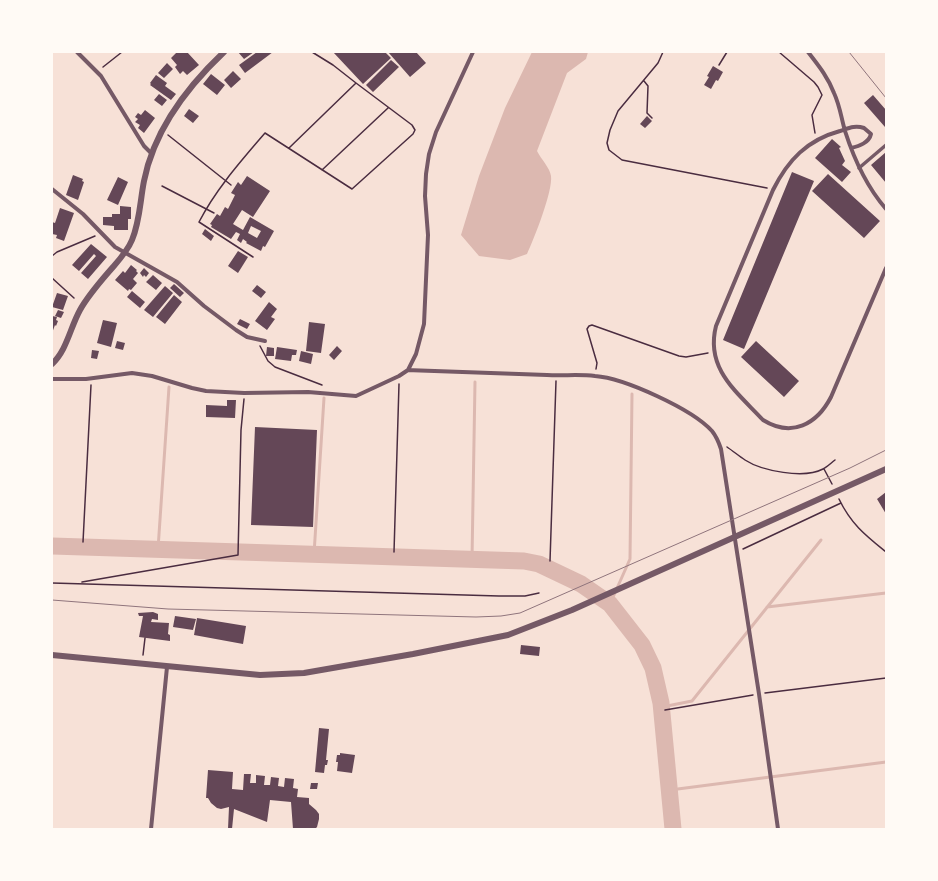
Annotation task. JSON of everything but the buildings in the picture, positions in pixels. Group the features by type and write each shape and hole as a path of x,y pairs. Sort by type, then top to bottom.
{"street":[{"path":"77,52 102,76 144,146 152,153"},
{"path":"52,364 61,353 80,311 93,290 132,242 136,229 144,181 152,153 162,129 196,81 224,52"},
{"path":"52,378 91,379 132,373 143,374 206,391 244,393 308,392 356,396 399,376 408,370 416,354 424,324 428,236 425,196 429,154 436,132 473,52"},
{"path":"808,52 820,67 831,86 842,112 845,130 859,168 868,185 886,209"},
{"path":"851,148 866,142 871,134 860,126 828,134 818,139 798,154 786,166 773,190 716,326 714,339 715,355 718,367 724,378 768,424 783,428 794,427 806,424 814,419 825,408 886,268"},
{"path":"859,168 886,145"},
{"path":"52,189 83,214 100,234 115,247 177,282 204,306 247,337 265,341"},
{"path":"408,370 556,376 596,376 626,384 660,397 700,421 712,431 718,440 721,450 738,551 778,829"},
{"path":"52,655 260,675 304,673 508,634 572,610 860,482 886,469"},
{"path":"151,829 167,667"}],"path":[{"path":"97,71 122,52"},
{"path":"253,257 199,222 226,180 265,133 353,189 413,134 415,130 412,125 333,65 312,52"},
{"path":"664,52 658,63 644,81 618,111 610,130 607,143 609,150 622,160 767,188"},
{"path":"719,65 727,52"},
{"path":"779,52 814,82 822,94 812,115 815,133"},
{"path":"644,81 648,86 648,113 652,118"},
{"path":"289,148 356,83"},
{"path":"322,170 388,108"},
{"path":"162,129 231,184"},
{"path":"162,186 214,213"},
{"path":"52,256 57,252 100,234"},
{"path":"52,278 74,298"},
{"path":"596,376 596,364 587,329 592,325 680,356 686,357 708,353"},
{"path":"256,340 268,361 272,364 325,387 330,394"},
{"path":"394,552 399,376"},
{"path":"550,562 556,376"},
{"path":"83,542 91,379"},
{"path":"78,582 238,555 244,393"},
{"path":"718,440 746,461 771,471 800,474 818,472 835,460"},
{"path":"824,469 834,489"},
{"path":"838,496 847,515 861,531 886,552"},
{"path":"738,551 841,503"},
{"path":"52,583 78,582 499,596 525,596 539,593"},
{"path":"143,655 145,638"},
{"path":"665,710 759,694 886,678"}],"shaded area":[{"path":"532,52 588,52 586,59 567,73 537,151 549,170 551,183 542,215 527,254 510,260 479,256 461,235 479,176 505,108"}],"waterway":[{"path":"472,559 475,382"},
{"path":"158,549 169,387"},
{"path":"610,604 630,559 632,394"},
{"path":"314,554 324,398"},
{"path":"662,707 692,701 821,540"},
{"path":"52,546 524,561 539,564 581,584 610,604 642,645 653,668 661,703 673,829"},
{"path":"767,607 886,593"},
{"path":"670,790 886,762"}],"tram line":[{"path":"849,52 886,98"},
{"path":"52,600 168,609 476,617 501,616 520,613 850,468 886,450"}]}
